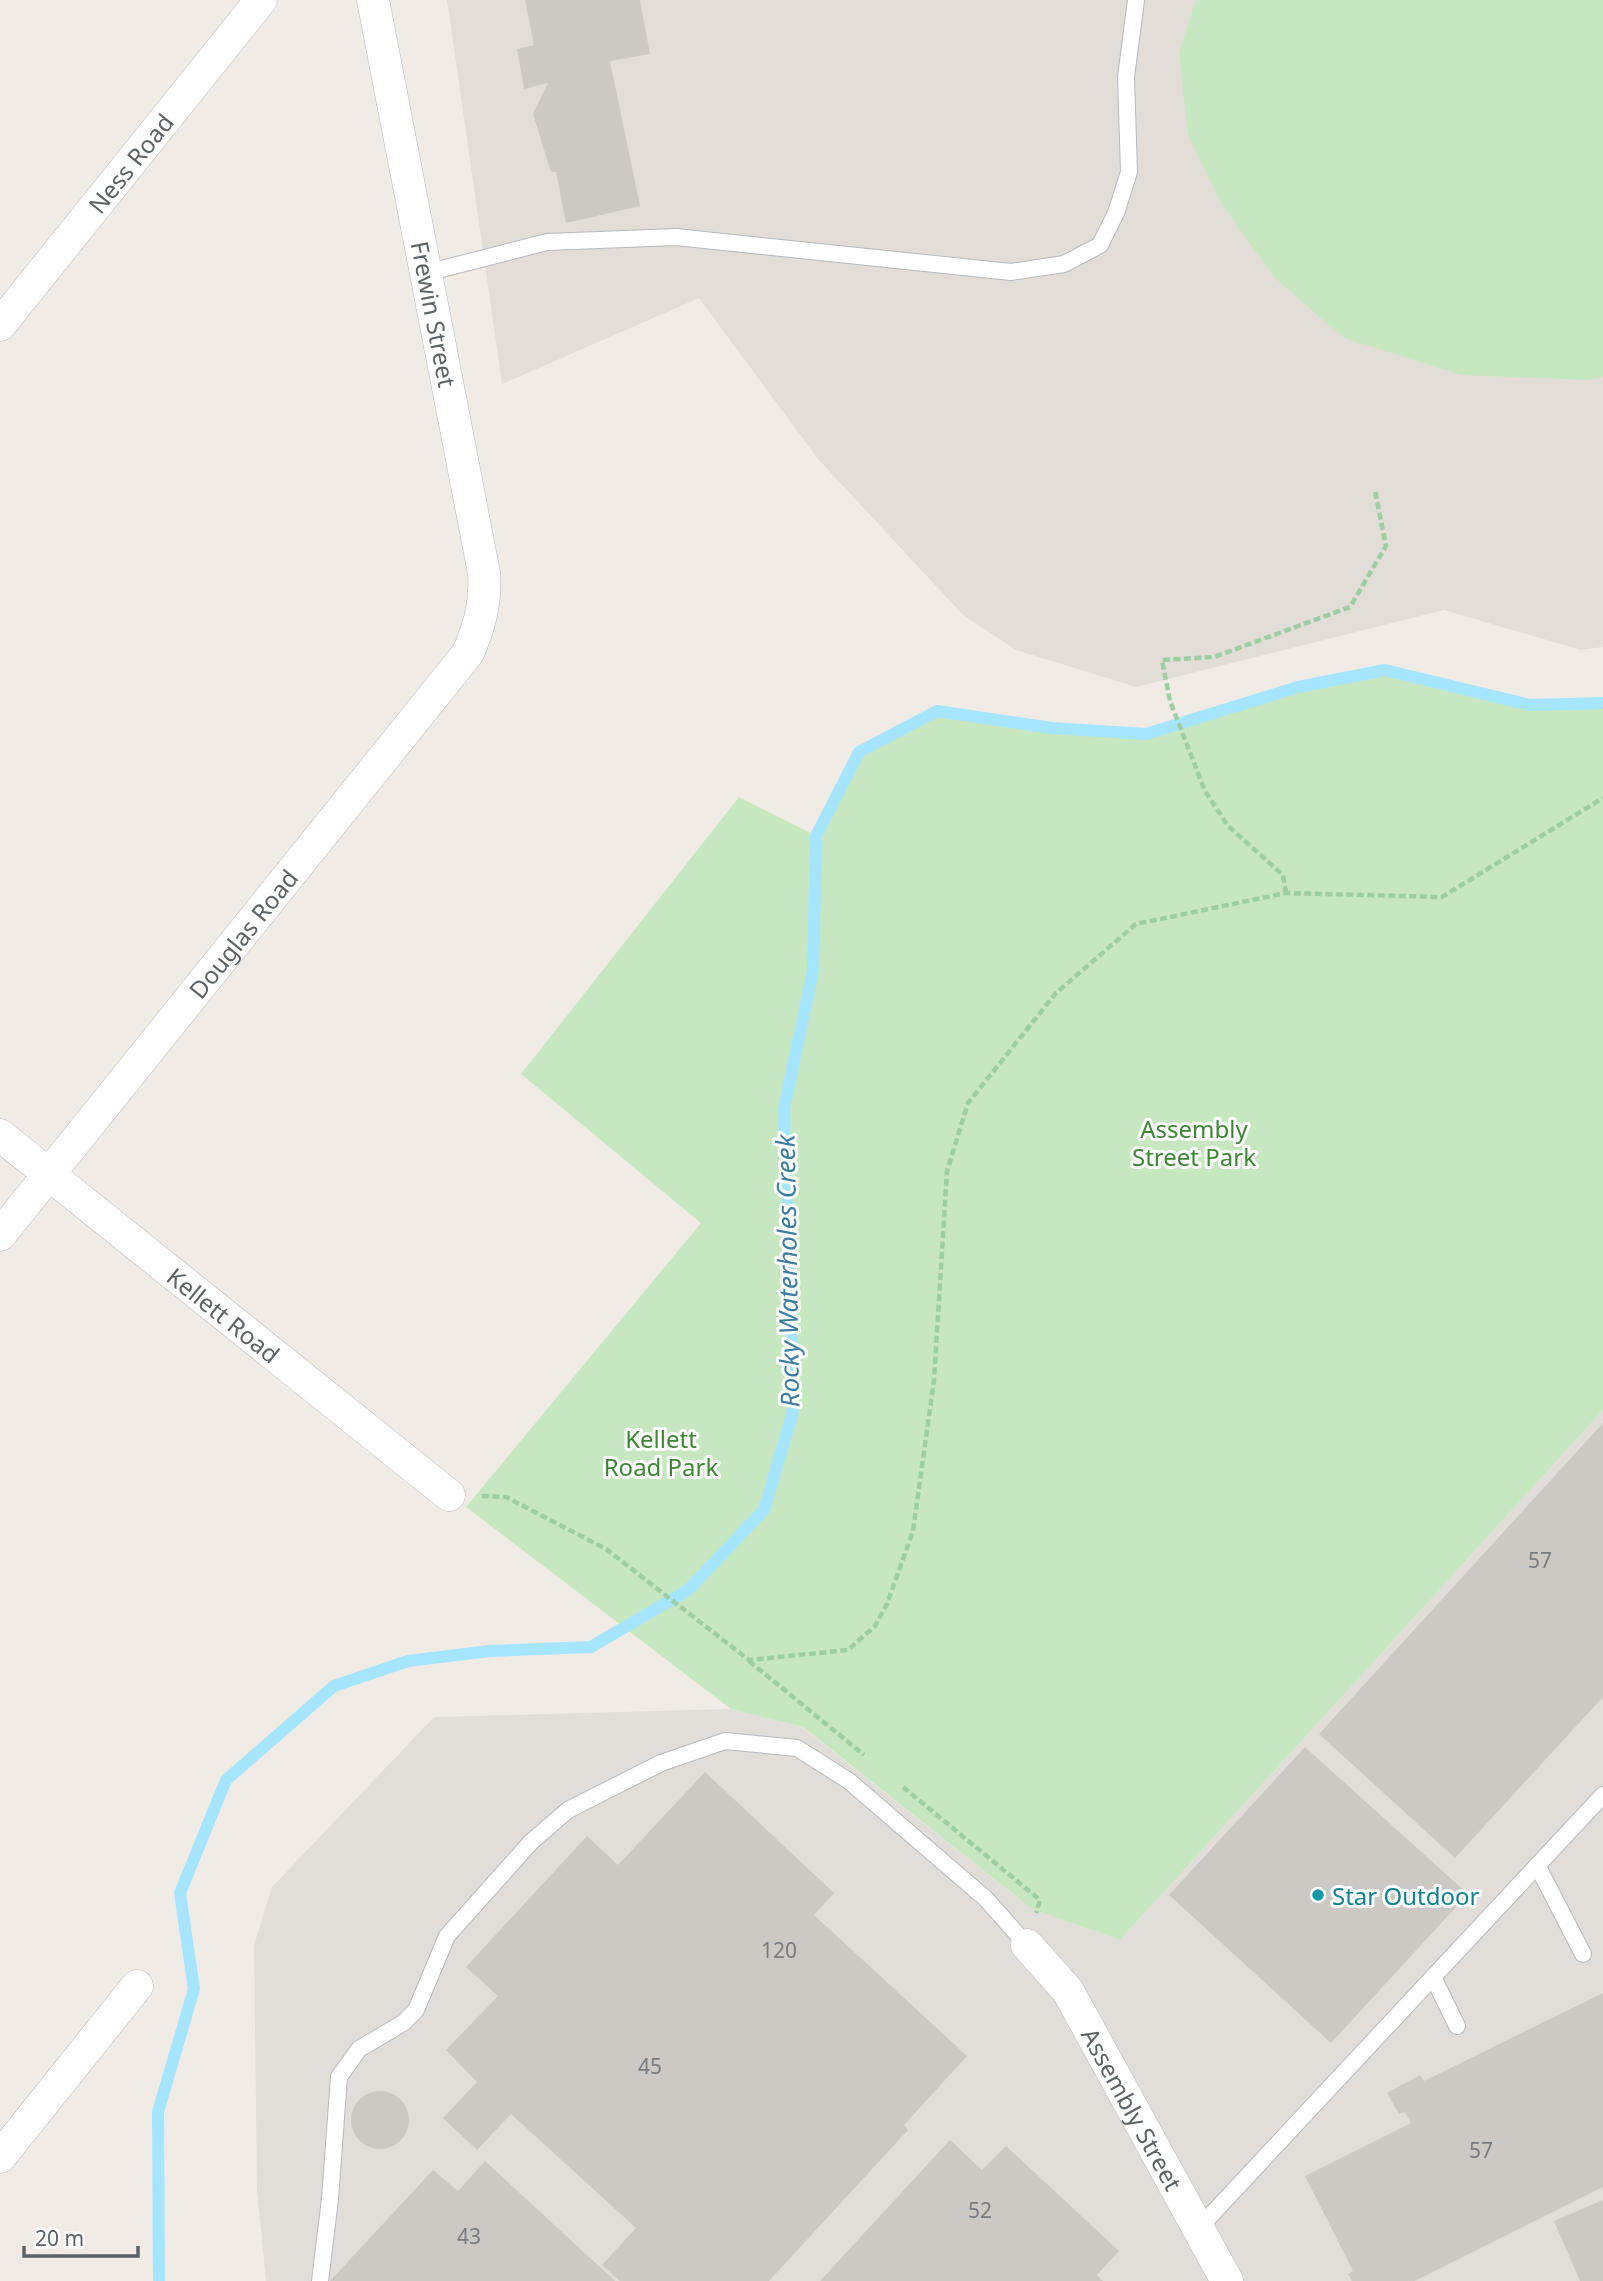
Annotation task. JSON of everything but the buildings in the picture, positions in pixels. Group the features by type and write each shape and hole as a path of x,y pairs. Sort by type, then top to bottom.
{"street":[{"name":"Ness Road","path":"0,325 261,0"},
{"name":"Frewin Street","path":"373,0 484,573 486,598 479,627"},
{"name":"Douglas Road","path":"0,1235 468,653 479,627"},
{"name":"Kellett Road","path":"0,1135 449,1495"},
{"name":"Assembly Street","path":"1027,1945 1068,1991 1227,2281"},
{"path":"0,2157 136,1986"}],"lane":[{"path":"426,273 547,242 676,237 1011,272 1064,264 1100,245 1116,212 1129,172 1126,77 1136,0"},
{"path":"320,2281 330,2199 339,2077 359,2049 403,2023 416,2010 447,1936 531,1842 568,1810 661,1763 725,1741 797,1748 849,1781 986,1899 1027,1945"},
{"path":"1198,2229 1603,1795"},
{"path":"1537,1865 1583,1954"},
{"path":"1433,1978 1457,2026"}],"path":[{"path":"1286,893 1283,875 1228,826 1205,791 1170,702 1162,660 1214,657 1350,607 1386,547 1375,491"},
{"path":"449,1495 506,1497 606,1549 748,1660 848,1650 874,1626 887,1604 913,1531 934,1380 947,1171 968,1102 1056,993 1136,924 1286,893 1442,897 1603,798"}],"shaded area":[{"path":"447,0 1603,0 1603,647 1581,650 1444,610 1136,687 1016,650 963,615 818,459 699,298 502,384"},
{"path":"1603,1410 1603,2281 266,2281 257,2190 254,1945 272,1887 434,1717 731,1709 802,1727 1032,1909 1120,1940"}],"green space":[{"path":"1196,0 1603,0 1603,377 1590,380 1461,375 1344,338 1274,277 1221,203 1188,135 1179,53"},
{"name":"Assembly Street Park","path":"1385,670 1530,705 1603,703 1603,1410 1120,1940 1032,1909 803,1727 731,1709 466,1507 701,1223 521,1074 739,797 815,835 859,752 937,711 1052,728 1146,734 1298,687"}],"waterway":[{"name":"Rocky Waterholes Creek","path":"159,2281 158,2112 194,1989 180,1893 226,1780 334,1686 408,1661 490,1651 591,1647 688,1590 764,1510 794,1408 784,1109 813,971 816,836 859,752 937,711 1052,728 1146,734 1298,687 1385,670 1530,705 1603,703"}],"place":[{"name":"Star Outdoor","path":"1318,1895"}],"park label":[{"name":"Kellett Road Park","path":"661,1452"}]}
